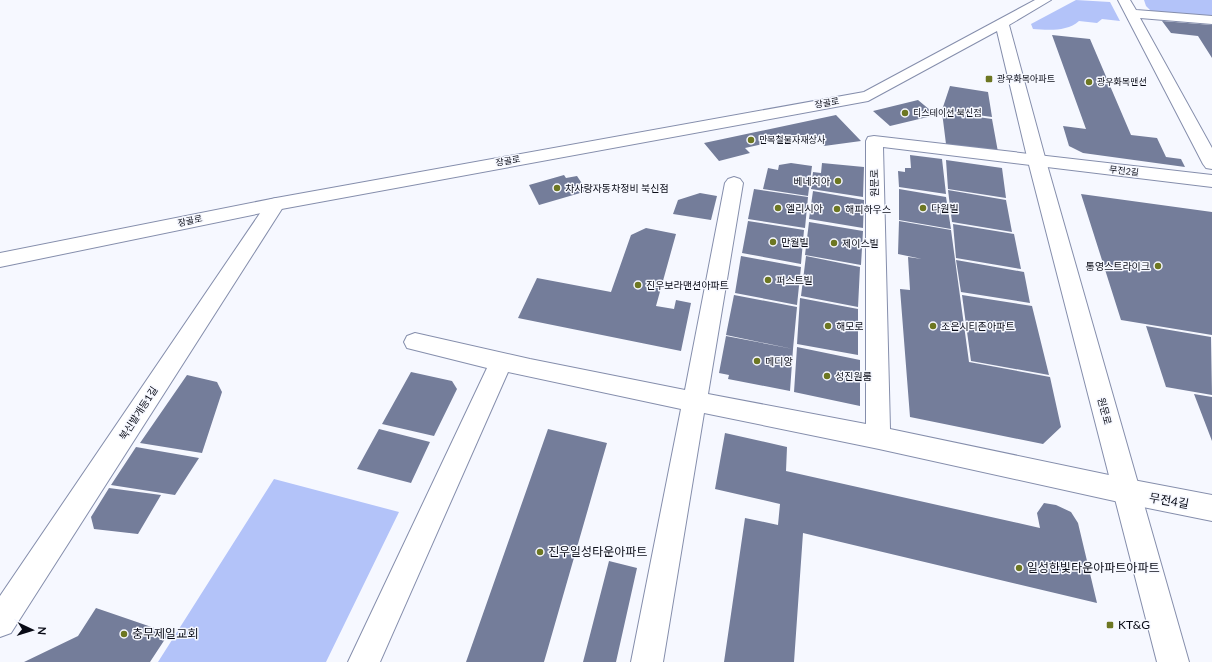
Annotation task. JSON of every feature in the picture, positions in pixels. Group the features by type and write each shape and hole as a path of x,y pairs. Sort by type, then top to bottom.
{"street":[{"path":"1002,24 1045,0"},
{"path":"1127,6 1212,20"},
{"path":"1127,6 1212,164"},
{"name":"원문로","path":"1002,24 1037,161 1173,662"},
{"name":"장골로","path":"0,260 276,204 868,96 1002,24"},
{"name":"원문로","path":"878,438 874,141 1037,161"},
{"name":"무전2길","path":"1037,161 1212,181"},
{"path":"647,662 734,182"},
{"name":"북신발개등1길","path":"0,622 276,204"},
{"name":"무전4길","path":"415,342 500,362 878,438 1127,493 1212,508"},
{"path":"364,662 500,362"}],"shaded area":[{"path":"1076,0 1110,2 1120,21 1102,19 1097,23 1079,21 1074,25 1063,29 1033,29 1031,24"},
{"path":"1144,0 1212,0 1212,19 1154,14 1146,6"},
{"path":"274,479 399,512 326,662 158,662"}],"building":[{"path":"1162,21 1212,25 1212,58 1198,36 1171,33"},
{"name":"광우화목맨션","path":"1052,35 1090,39 1131,135 1157,138 1166,157 1181,159 1185,167 1083,153 1069,146 1063,126 1086,129"},
{"path":"950,86 988,92 992,117 942,110"},
{"name":"티스테이션 북신점","path":"918,100 936,115 890,126 873,111"},
{"path":"942,112 992,119 998,152 946,144"},
{"name":"만복철물자재상사","path":"836,115 861,141 824,146 820,138 798,141 794,137 745,148 750,153 719,161 704,143"},
{"path":"910,155 942,159 946,194 899,187 898,171 905,172 905,168 911,168"},
{"path":"946,160 1002,168 1006,198 948,189"},
{"path":"791,163 812,166 808,196 763,189 768,168 778,170 779,165"},
{"name":"베네치아","path":"822,163 864,167 863,197 811,189 813,172 821,173"},
{"name":"차사랑자동차정비 북신점","path":"564,175 566,178 577,176 587,191 539,205 529,185"},
{"name":"엘리시아","path":"754,189 808,197 805,228 748,219"},
{"name":"다원빌","path":"899,189 946,197 951,229 899,220"},
{"path":"948,190 1006,200 1012,232 952,222"},
{"name":"해피하우스","path":"813,191 864,200 863,228 809,219"},
{"path":"700,193 717,196 711,220 673,214 678,200"},
{"name":"통영스트라이크","path":"1081,194 1212,212 1212,335 1121,320"},
{"name":"만월빌","path":"748,221 804,230 801,264 742,253"},
{"name":"조은시티존아파트","path":"899,221 951,230 969,362 1050,377 1061,427 1043,444 910,417 900,289 910,290 908,257 922,259 898,254"},
{"name":"제이스빌","path":"809,222 863,231 861,265 805,255"},
{"path":"953,224 1014,234 1021,269 956,258"},
{"name":"진우보라맨션아파트","path":"646,228 676,234 656,306 674,309 676,300 691,303 681,351 518,318 537,278 611,292 631,235"},
{"name":"퍼스트빌","path":"741,256 801,267 797,305 735,293"},
{"path":"806,256 860,267 858,307 801,296"},
{"path":"956,260 1024,272 1030,303 961,292"},
{"path":"734,295 797,307 793,349 726,335"},
{"path":"962,295 1032,306 1049,375 971,361"},
{"name":"해모로","path":"800,298 858,309 858,355 797,344"},
{"path":"1146,326 1211,337 1212,395 1166,387"},
{"name":"메디앙","path":"726,336 793,349 790,391 728,379 729,375 719,373"},
{"name":"성진원룸","path":"797,347 860,360 860,406 794,392"},
{"path":"411,372 452,381 457,389 434,436 382,424"},
{"path":"187,375 217,382 222,392 202,453 140,443"},
{"path":"1194,394 1212,397 1212,441"},
{"path":"379,429 430,442 411,483 357,469"},
{"name":"진우일성타운아파트","path":"548,429 607,443 544,662 466,662"},
{"name":"일성한빛타운아파트아파트","path":"725,433 787,447 786,471 1040,528 1037,513 1044,503 1056,505 1071,512 1078,523 1097,603 803,533 794,662 724,662 745,518 778,525 780,504 715,489"},
{"path":"136,447 199,458 175,495 111,485"},
{"path":"109,488 161,495 138,534 94,529 91,517"},
{"path":"609,561 637,568 616,662 583,662"},
{"name":"충무제일교회","path":"96,608 169,633 150,662 24,662 78,636"}],"place":[{"name":"광우화목아파트","path":"989,79"},
{"name":"광우화목맨션","path":"1089,82"},
{"name":"티스테이션 북신점","path":"905,113"},
{"name":"만복철물자재상사","path":"751,140"},
{"name":"베네치아","path":"838,181"},
{"name":"차사랑자동차정비 북신점","path":"557,188"},
{"name":"엘리시아","path":"778,208"},
{"name":"다원빌","path":"923,208"},
{"name":"해피하우스","path":"837,209"},
{"name":"만월빌","path":"773,242"},
{"name":"제이스빌","path":"834,243"},
{"name":"통영스트라이크","path":"1158,266"},
{"name":"퍼스트빌","path":"768,280"},
{"name":"진우보라맨션아파트","path":"638,285"},
{"name":"해모로","path":"828,326"},
{"name":"조은시티존아파트","path":"933,326"},
{"name":"메디앙","path":"757,361"},
{"name":"성진원룸","path":"827,376"},
{"name":"진우일성타운아파트","path":"540,552"},
{"name":"일성한빛타운아파트아파트","path":"1019,568"},
{"name":"KT&G","path":"1110,625"},
{"name":"충무제일교회","path":"124,634"}]}
